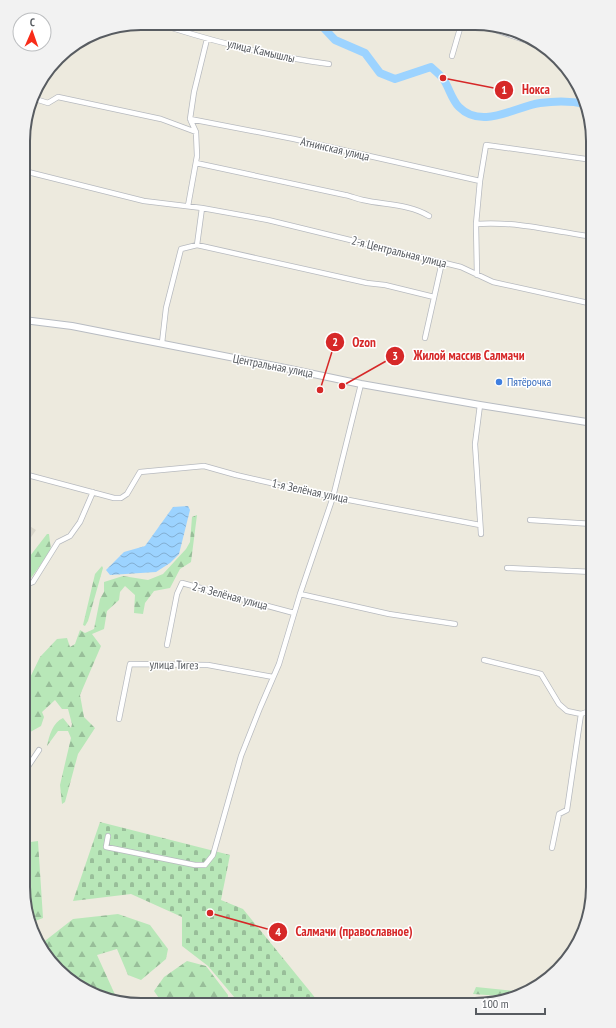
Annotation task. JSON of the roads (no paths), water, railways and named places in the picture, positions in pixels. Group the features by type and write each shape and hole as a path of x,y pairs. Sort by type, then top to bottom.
{"street":[{"name":"улица Камышлы","path":"179,30 293,59 329,64"},
{"path":"452,56 460,30"},
{"path":"188,206 197,156 196,132 190,118 194,92 207,38"},
{"path":"38,100 48,103 58,97 161,119 196,132"},
{"name":"Атнинская улица","path":"190,118 294,139 480,181"},
{"path":"477,275 476,224 480,181 486,145 586,159"},
{"path":"196,163 362,200 420,210 429,216"},
{"name":"2-я Центральная улица","path":"30,172 144,201 202,208 268,220 461,267 493,282 586,302"},
{"path":"197,245 202,208"},
{"path":"476,224 487,223 531,227 586,236"},
{"path":"162,343 166,308 181,249 197,245 352,280 386,285 434,297"},
{"path":"425,338 442,262"},
{"name":"Центральная улица","path":"30,321 72,326 162,343 361,384 586,422"},
{"path":"108,836 106,847 195,865 205,864 212,855 241,756 279,664 300,594 333,497 361,384"},
{"path":"480,405 475,444 481,534"},
{"name":"1-я Зелёная улица","path":"93,492 121,498 127,494 140,472 204,466 236,475 333,497 480,525"},
{"path":"30,476 93,492 80,522 70,536 58,542 33,582 30,583"},
{"path":"530,520 586,524"},
{"path":"507,568 586,572"},
{"name":"2-я Зелёная улица","path":"167,645 177,594 182,583 294,613"},
{"path":"300,594 389,614 455,624"},
{"path":"484,660 541,674 559,704 567,711 582,714 586,713"},
{"name":"улица Тигез","path":"119,719 130,664 208,665 273,677"},
{"path":"552,848 559,814 567,810 582,714"},
{"path":"30,764 39,750"}],"water":[{"path":"188,506 190,510 179,554 170,563 156,572 110,575 106,570 124,552 145,546 173,507"}],"waterway":[{"path":"326,30 335,40 365,53 380,73 395,79 431,67 443,78 454,101 459,107 468,114 478,117 498,115 545,102 579,103"}],"place":[{"name":"Нокса","path":"443,78"},
{"name":"Пятёрочка","path":"499,382"},
{"name":"Жилой массив Салмачи","path":"342,386"},
{"name":"Ozon","path":"320,390"},
{"name":"Салмачи (православное)","path":"210,913"}]}
